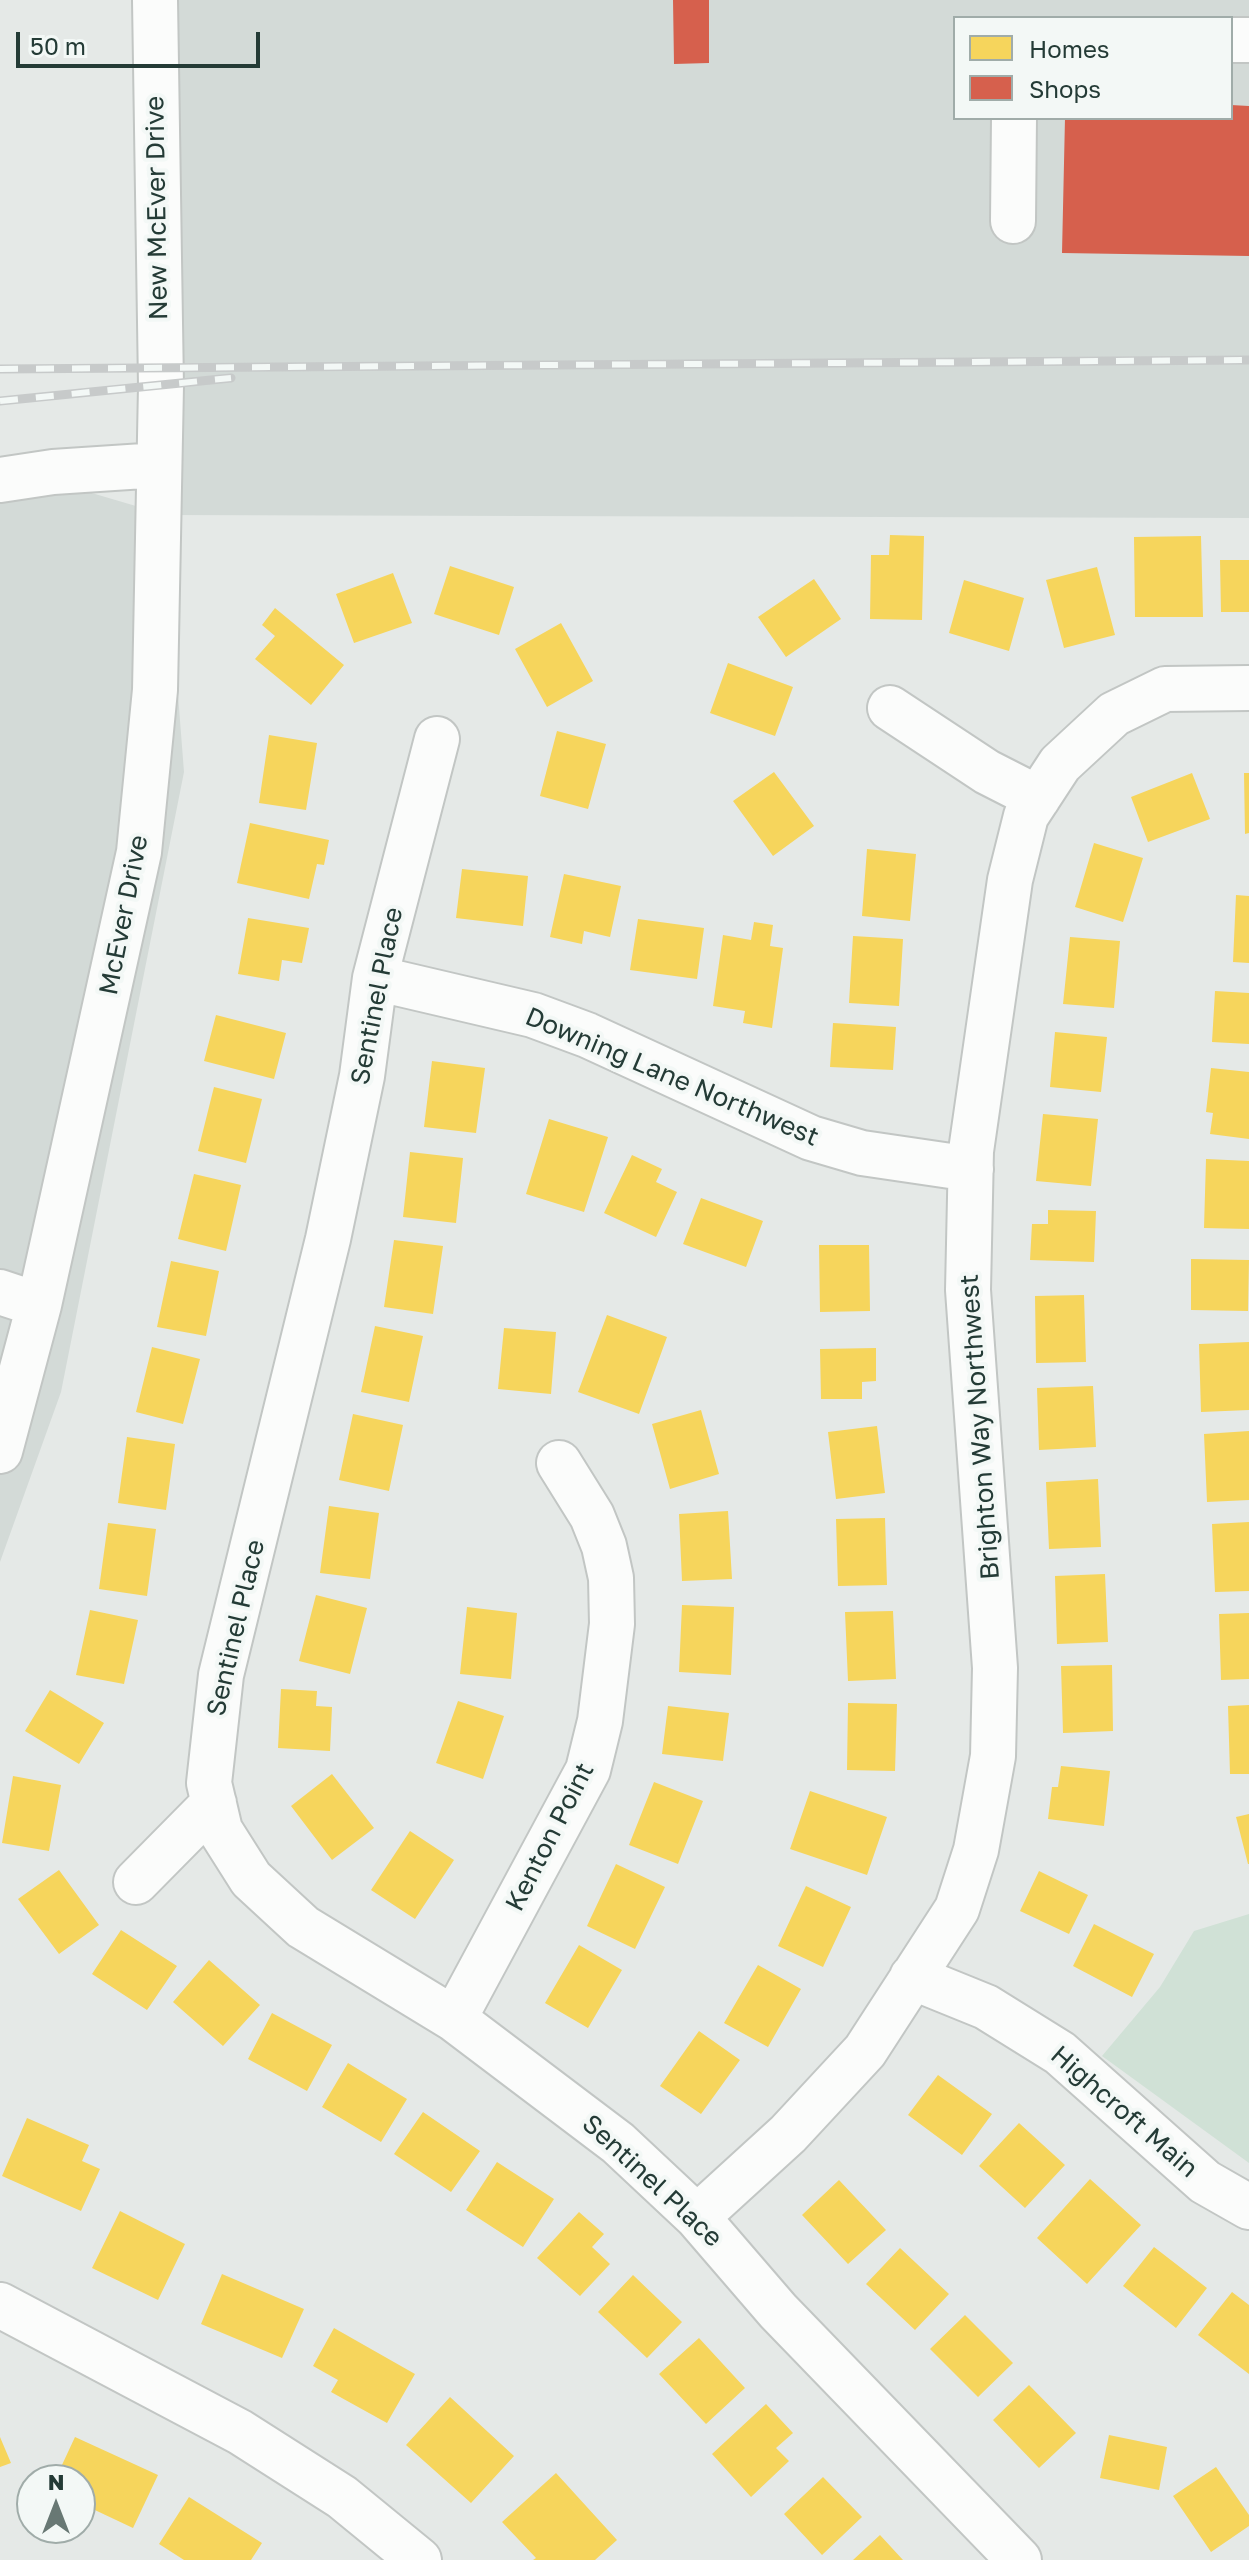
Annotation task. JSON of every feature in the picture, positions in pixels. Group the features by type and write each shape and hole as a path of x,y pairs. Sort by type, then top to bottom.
{"street":[{"name":"New McEver Drive","path":"155,0 160,368"},
{"path":"1013,221 1014,120"},
{"name":"McEver Drive","path":"0,1451 19,1299 139,852 155,690 160,368"},
{"path":"0,480 53,472 159,465"},
{"name":"Brighton Way Northwest","path":"697,2217 788,2134 865,2051 957,1909 976,1850 993,1756 995,1668 968,1290 971,1169 1010,880 1026,816 1060,764 1114,714 1165,689 1249,688"},
{"path":"890,708 987,772 1038,798"},
{"name":"Sentinel Place","path":"437,739 375,978 362,1076 328,1239 221,1675 209,1783 220,1830 251,1879 303,1927 454,2019 618,2143 697,2217 778,2311 1019,2560"},
{"name":"Downing Lane Northwest","path":"375,978 533,1015 587,1035 811,1138 862,1153 971,1169"},
{"name":"Kenton Point","path":"454,2019 588,1770 600,1721 612,1624 611,1578 604,1546 592,1516 559,1463"},
{"path":"136,1882 214,1803"},
{"name":"Highcroft Main","path":"912,1977 986,2007 1060,2053 1205,2182 1249,2207"},
{"path":"0,2305 240,2432 342,2497 419,2560"}],"shaded area":[{"path":"152,0 1249,0 1249,518 164,515 184,772 61,1392 0,1562 0,466 163,514"}],"green space":[{"path":"1249,1914 1249,2163 1102,2056 1160,1987 1194,1931"}],"building: Homes":[{"path":"890,535 924,536 922,620 870,619 871,555 889,555"},
{"path":"1201,536 1203,617 1135,617 1134,537"},
{"path":"1220,560 1249,560 1249,612 1221,612"},
{"path":"450,566 514,587 499,635 434,614"},
{"path":"1097,567 1115,635 1064,648 1046,580"},
{"path":"393,573 412,623 354,643 336,594"},
{"path":"814,579 841,619 786,657 758,617"},
{"path":"964,580 1024,598 1009,651 949,633"},
{"path":"275,608 344,665 311,705 255,659 275,636 262,625"},
{"path":"561,623 593,681 547,707 515,649"},
{"path":"728,663 793,687 775,736 710,713"},
{"path":"557,731 606,744 588,809 540,796"},
{"path":"269,735 317,743 306,810 259,803"},
{"path":"774,772 814,826 773,856 733,801"},
{"path":"1192,773 1210,819 1148,842 1131,797"},
{"path":"1244,773 1249,773 1249,833 1245,834"},
{"path":"250,823 329,840 324,865 317,864 309,899 237,883"},
{"path":"1094,843 1143,858 1123,922 1075,907"},
{"path":"867,849 916,854 910,921 862,916"},
{"path":"462,869 528,876 523,926 456,918"},
{"path":"564,874 621,886 610,937 584,931 582,944 550,937"},
{"path":"1236,895 1249,896 1249,963 1233,962"},
{"path":"248,918 309,928 302,963 282,960 279,981 238,974"},
{"path":"638,919 704,928 697,979 630,970"},
{"path":"754,922 773,925 770,946 783,948 772,1028 743,1023 745,1011 713,1006 723,935 751,940"},
{"path":"853,936 903,939 899,1006 849,1003"},
{"path":"1070,937 1120,941 1114,1008 1063,1004"},
{"path":"1215,991 1249,993 1249,1044 1212,1042"},
{"path":"216,1015 286,1033 274,1079 204,1061"},
{"path":"833,1023 896,1027 893,1070 830,1067"},
{"path":"1055,1032 1107,1037 1101,1092 1050,1087"},
{"path":"432,1061 485,1068 476,1133 424,1127"},
{"path":"1211,1068 1249,1072 1249,1139 1210,1134 1213,1113 1206,1112"},
{"path":"214,1087 262,1099 246,1163 198,1151"},
{"path":"1043,1114 1098,1119 1091,1186 1036,1181"},
{"path":"549,1119 608,1137 584,1212 526,1194"},
{"path":"410,1152 463,1158 456,1223 403,1217"},
{"path":"632,1155 662,1169 656,1182 677,1192 656,1237 604,1213"},
{"path":"1206,1159 1249,1161 1249,1229 1204,1228"},
{"path":"194,1174 241,1185 226,1251 178,1239"},
{"path":"701,1198 763,1221 746,1267 683,1244"},
{"path":"1048,1210 1096,1211 1094,1262 1030,1260 1032,1224 1048,1224"},
{"path":"394,1240 443,1246 433,1314 384,1307"},
{"path":"819,1245 869,1245 870,1311 820,1312"},
{"path":"1191,1259 1249,1260 1248,1311 1191,1310"},
{"path":"171,1261 219,1271 206,1336 157,1327"},
{"path":"1084,1295 1086,1362 1036,1363 1035,1296"},
{"path":"607,1315 667,1337 639,1414 578,1392"},
{"path":"375,1326 423,1336 409,1402 361,1392"},
{"path":"504,1328 556,1332 551,1394 498,1389"},
{"path":"1249,1342 1249,1410 1201,1412 1199,1344"},
{"path":"152,1347 200,1359 183,1424 136,1412"},
{"path":"876,1348 876,1381 862,1382 862,1399 821,1399 820,1349"},
{"path":"1093,1386 1096,1447 1039,1450 1037,1388"},
{"path":"701,1410 719,1474 670,1489 652,1424"},
{"path":"353,1414 403,1425 389,1491 339,1480"},
{"path":"877,1426 885,1493 836,1499 828,1432"},
{"path":"1249,1431 1249,1500 1207,1502 1204,1434"},
{"path":"127,1437 175,1444 166,1510 118,1503"},
{"path":"1098,1479 1101,1547 1049,1549 1046,1482"},
{"path":"329,1506 379,1513 370,1579 320,1573"},
{"path":"728,1511 732,1579 682,1581 679,1514"},
{"path":"885,1518 887,1585 838,1586 836,1519"},
{"path":"1249,1522 1249,1591 1215,1592 1212,1524"},
{"path":"108,1523 156,1529 147,1596 99,1589"},
{"path":"1105,1574 1108,1642 1057,1644 1055,1576"},
{"path":"316,1595 367,1608 350,1674 299,1661"},
{"path":"682,1605 734,1607 731,1675 679,1672"},
{"path":"467,1607 517,1613 511,1679 460,1674"},
{"path":"90,1610 138,1620 124,1684 76,1675"},
{"path":"893,1611 896,1679 848,1681 845,1612"},
{"path":"1249,1613 1249,1679 1221,1680 1219,1614"},
{"path":"1112,1665 1113,1731 1063,1733 1061,1666"},
{"path":"281,1689 317,1691 316,1706 332,1707 330,1751 278,1748"},
{"path":"50,1690 104,1723 79,1764 25,1731"},
{"path":"458,1701 504,1716 483,1779 436,1763"},
{"path":"848,1703 897,1704 895,1771 847,1770"},
{"path":"1249,1705 1249,1774 1230,1774 1228,1706"},
{"path":"668,1706 729,1713 723,1761 662,1754"},
{"path":"1061,1766 1110,1771 1104,1826 1048,1819 1052,1787 1058,1787"},
{"path":"332,1774 374,1828 332,1860 291,1806"},
{"path":"13,1776 61,1785 49,1851 2,1843"},
{"path":"654,1782 703,1801 678,1864 629,1845"},
{"path":"810,1791 887,1817 867,1875 790,1849"},
{"path":"1249,1814 1249,1864 1248,1864 1236,1817"},
{"path":"410,1831 454,1860 415,1919 371,1890"},
{"path":"616,1864 665,1887 635,1949 587,1926"},
{"path":"59,1870 99,1925 59,1954 18,1899"},
{"path":"1039,1871 1088,1895 1069,1934 1020,1911"},
{"path":"806,1886 851,1907 823,1967 778,1946"},
{"path":"1094,1924 1154,1954 1132,1997 1073,1966"},
{"path":"121,1930 177,1966 147,2010 92,1974"},
{"path":"579,1945 622,1970 588,2028 545,2003"},
{"path":"209,1960 260,2005 223,2046 173,2002"},
{"path":"758,1965 801,1989 768,2047 724,2023"},
{"path":"272,2013 332,2045 307,2091 248,2059"},
{"path":"699,2031 740,2060 701,2114 660,2086"},
{"path":"348,2063 407,2099 381,2142 322,2107"},
{"path":"938,2075 992,2114 962,2155 908,2115"},
{"path":"423,2112 480,2151 451,2192 394,2154"},
{"path":"27,2118 89,2145 82,2161 100,2169 81,2211 2,2176"},
{"path":"1019,2123 1065,2165 1025,2208 979,2166"},
{"path":"497,2162 554,2199 523,2247 466,2210"},
{"path":"1090,2179 1141,2225 1087,2284 1037,2238"},
{"path":"839,2180 886,2230 848,2264 802,2215"},
{"path":"120,2211 185,2244 158,2300 92,2268"},
{"path":"579,2212 604,2234 592,2247 610,2264 580,2296 537,2258"},
{"path":"1154,2247 1207,2288 1176,2328 1123,2286"},
{"path":"900,2248 949,2294 915,2330 866,2284"},
{"path":"222,2274 304,2309 282,2358 201,2324"},
{"path":"633,2275 682,2322 647,2358 598,2312"},
{"path":"1232,2292 1249,2305 1249,2374 1198,2335"},
{"path":"965,2315 1013,2363 978,2397 930,2349"},
{"path":"334,2328 415,2374 387,2423 331,2392 338,2380 313,2366"},
{"path":"699,2338 745,2388 706,2424 659,2374"},
{"path":"1029,2385 1076,2433 1039,2468 993,2420"},
{"path":"450,2397 514,2456 471,2503 406,2445"},
{"path":"766,2404 793,2433 776,2448 789,2461 751,2497 712,2454"},
{"path":"1109,2435 1167,2447 1159,2490 1100,2478"},
{"path":"0,2437 11,2463 0,2467"},
{"path":"75,2437 158,2475 133,2528 96,2511 96,2464 62,2464"},
{"path":"1216,2467 1249,2515 1249,2526 1211,2552 1173,2496"},
{"path":"556,2473 617,2540 595,2560 533,2560 536,2558 502,2522"},
{"path":"823,2477 862,2517 822,2555 784,2514"},
{"path":"189,2497 262,2543 251,2560 184,2560 159,2544"},
{"path":"880,2535 903,2560 853,2560"}],"building: Shops":[{"path":"673,0 709,0 709,63 674,64"},
{"path":"1233,105 1249,106 1249,256 1062,253 1065,120 1233,120"}],"railway":[{"path":"0,369 1249,360"},
{"path":"0,401 231,378"}]}
